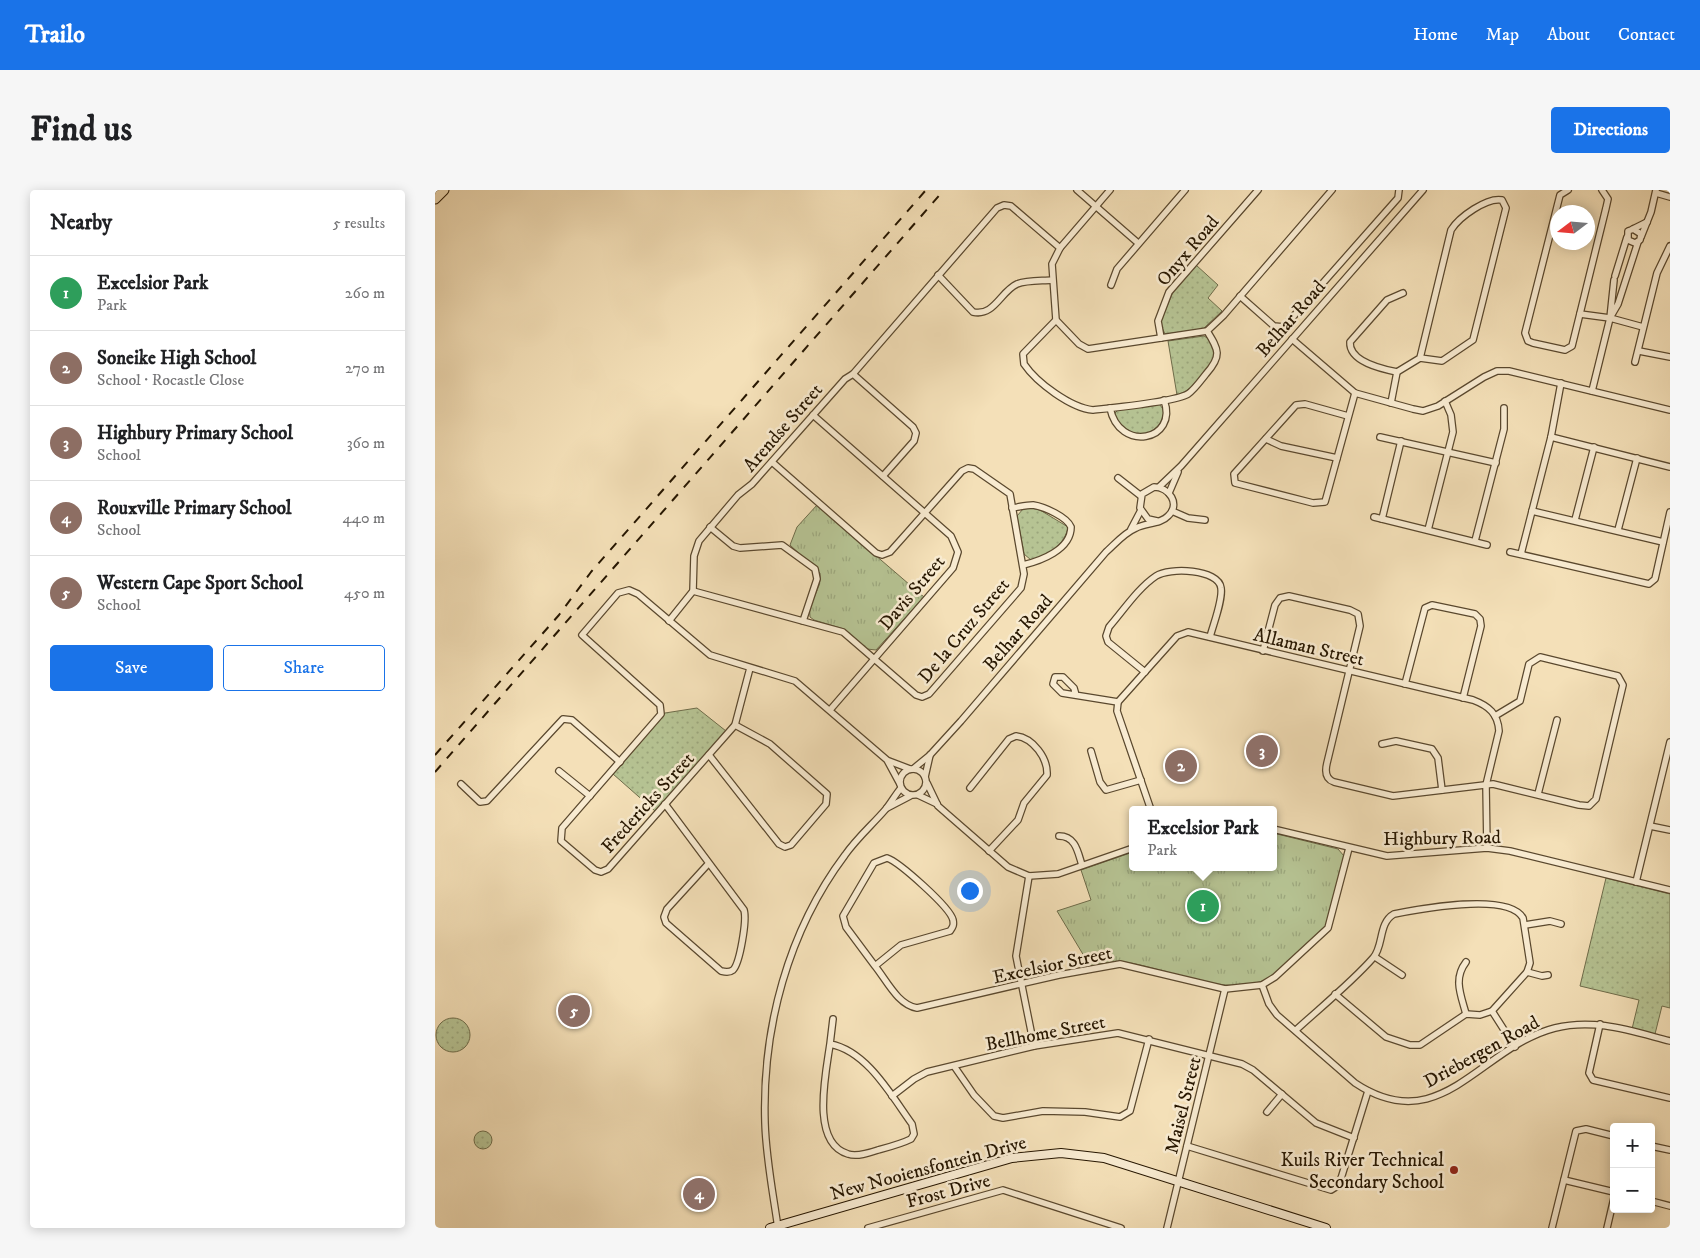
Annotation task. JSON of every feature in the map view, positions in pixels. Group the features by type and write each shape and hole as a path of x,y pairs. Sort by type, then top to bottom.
{"main road":[{"path":"435,199 444,190"}],"street":[{"path":"1077,190 1138,243"},
{"path":"1110,190 1052,260 1056,320 1085,349 1207,331 1240,296 1331,190"},
{"path":"1111,285 1115,273 1138,243 1185,190"},
{"name":"Onyx Road","path":"1161,338 1158,320 1169,292 1258,190"},
{"path":"1240,296 1271,324 1280,328 1294,318 1398,198 1399,190"},
{"name":"Belhar Road","path":"1159,487 1181,466 1423,190"},
{"path":"1568,190 1560,195 1525,333 1526,338 1533,343 1569,349 1572,346 1608,199 1602,190"},
{"path":"1610,318 1618,304 1656,192 1670,197"},
{"path":"1403,293 1387,300 1350,342 1351,349 1369,366 1397,372 1420,358 1442,361 1471,344 1506,208 1502,200 1490,201 1461,217 1451,230 1420,358"},
{"name":"Arendse Street","path":"693,591 694,552 699,541 710,527 772,462 845,379 853,374 997,208 1004,205 1011,206 1060,248"},
{"path":"1592,391 1610,318 1615,278 1628,232 1647,222"},
{"path":"1633,229 1640,232 1639,239"},
{"path":"1627,237 1630,242 1639,239"},
{"path":"1635,362 1659,264 1670,246"},
{"path":"937,275 973,312 981,313 988,310 1015,285 1052,280"},
{"path":"1580,314 1610,318 1643,327"},
{"path":"1056,320 1023,354 1024,364 1049,389 1083,408 1093,410 1164,400 1189,393 1216,361 1218,351 1207,331"},
{"path":"1292,339 1355,393 1423,410 1445,401 1497,371 1509,371 1670,410"},
{"path":"1639,350 1670,358"},
{"path":"1391,403 1397,372"},
{"path":"853,374 913,427 916,433 914,441 883,476"},
{"path":"1521,554 1551,437 1561,383"},
{"path":"1348,416 1298,404 1235,474 1237,484 1321,504 1327,500 1355,393"},
{"path":"1110,408 1113,421 1119,428 1138,438 1142,438 1154,433 1166,421 1168,412 1164,400"},
{"path":"1428,530 1448,452 1453,424 1445,401"},
{"path":"1475,541 1504,429 1505,408"},
{"name":"Davis Street","path":"813,415 951,536 957,548 957,560 953,568 830,710"},
{"path":"1380,437 1496,463"},
{"path":"1551,437 1670,467"},
{"path":"1266,439 1281,446 1337,458"},
{"path":"1382,519 1401,441"},
{"path":"1575,520 1594,447"},
{"path":"1618,530 1637,458"},
{"path":"772,462 878,554 889,553 925,513"},
{"name":"Belhar Road","path":"1169,493 1181,466"},
{"name":"De la Cruz Street","path":"693,591 843,632 918,696 927,696 1021,588 1024,574 1010,494 1004,488 974,469 968,468 962,471 925,513"},
{"path":"1118,478 1141,496"},
{"path":"1159,487 1169,493 1173,502 1172,511 1166,518 1157,521 1148,519 1141,510 1141,496 1149,488 1159,487"},
{"path":"1013,508 1028,505 1039,507 1066,520 1071,527 1069,537 1053,554 1044,560 1023,565"},
{"name":"Belhar Road","path":"911,769 930,755 1101,558 1130,531 1141,510"},
{"path":"1172,511 1188,518 1205,520"},
{"path":"1532,511 1663,542"},
{"path":"1510,552 1649,584 1655,578 1670,512"},
{"path":"1374,517 1487,545"},
{"name":"Belhar Road","path":"1130,531 1157,521"},
{"path":"710,527 733,546 782,545 811,564 817,572 817,580 803,621"},
{"path":"1145,672 1108,642 1106,636 1109,627 1157,575 1178,569 1212,576 1220,583 1221,592 1210,637"},
{"name":"Fredericks Street","path":"669,621 635,592 625,590 618,592 582,635 656,701 661,708 661,714 561,828 561,841 599,872 608,869 735,725 750,668"},
{"path":"693,591 669,621 710,655 795,681 887,760 922,772 937,804"},
{"path":"1263,651 1275,605 1280,598 1289,596 1350,610 1357,614 1361,622 1327,762 1327,778 1334,782 1393,796 1486,785 1538,794 1589,806 1596,799 1623,690 1621,680 1611,674 1540,656 1529,664 1520,700 1495,716 1499,731 1486,785 1487,848"},
{"path":"1405,684 1425,608 1432,605 1475,614 1480,619 1481,626 1463,698"},
{"name":"Allaman Street","path":"1118,702 1183,632 1463,698 1483,704 1495,716"},
{"path":"1076,696 1118,702 1117,711 1150,806"},
{"path":"461,784 481,802 487,801 563,719 572,720 620,762"},
{"path":"1538,794 1557,720"},
{"path":"709,756 779,844 787,847 793,843 827,802 827,794 770,744 735,725"},
{"path":"970,788 1009,739 1016,736 1023,737 1032,744 1043,756 1046,763 1047,775 1024,803 1017,820 989,851"},
{"path":"1382,744 1396,741 1431,748 1438,758 1442,790"},
{"path":"1636,882 1670,742"},
{"path":"1091,751 1100,782 1106,790 1141,780"},
{"name":"Belhar Road","path":"926,780 930,755"},
{"path":"887,760 900,786 910,796"},
{"path":"775,1227 765,1117 767,1064 777,998 800,931 813,905 846,853 887,808 900,786 901,776 911,769"},
{"path":"559,771 590,796"},
{"path":"918,795 924,790 926,780"},
{"path":"887,808 910,796 918,795 937,804 1008,867 1029,876 1047,876 1129,849"},
{"path":"665,804 740,903 746,916 737,964 731,971 727,972 721,971 666,923 664,917 667,910 709,863"},
{"path":"1650,826 1670,830"},
{"name":"Highbury Road","path":"1277,830 1349,848 1396,856 1487,848 1510,851 1670,890"},
{"path":"1059,836 1068,837 1073,842 1083,865"},
{"name":"Excelsior Street","path":"875,966 901,945 945,933 954,925 946,907 887,858 874,863 843,916 846,927 875,966 903,1002 917,1008 1120,964 1225,989 1262,985 1275,977 1328,928 1349,848"},
{"path":"1029,876 1016,956 1034,1046"},
{"path":"1296,1030 1375,957 1387,921 1394,914 1489,904 1517,911 1525,925 1530,963 1527,972 1491,1011 1480,1015 1466,1014 1417,1046 1386,1037 1335,994"},
{"path":"1525,925 1550,921 1561,924"},
{"path":"1375,957 1402,975"},
{"path":"1466,962 1460,970 1458,978 1466,1014"},
{"path":"1527,972 1542,976 1548,975"},
{"name":"Driebergen Road","path":"1262,985 1269,1004 1277,1015 1368,1091 1405,1103 1425,1100 1451,1089 1515,1047 1546,1030 1571,1024 1600,1024 1670,1041"},
{"name":"Maisel Street","path":"1167,1228 1225,989"},
{"path":"1491,1011 1515,1047"},
{"path":"830,1044 841,1046 859,1058 892,1096 914,1130 911,1139 854,1155 844,1153 830,1142 826,1132 823,1108 830,1044 833,1019"},
{"path":"1600,1024 1589,1073 1590,1077 1593,1080 1670,1098"},
{"name":"Bellhome Street","path":"892,1096 923,1074 1034,1046 1111,1033 1125,1033 1242,1064 1253,1070 1316,1122 1354,1138"},
{"path":"954,1066 975,1095 994,1116 1003,1118 1043,1111 1085,1112 1120,1117 1130,1111 1149,1039"},
{"path":"1187,1146 1331,1190 1339,1185 1368,1091"},
{"path":"1267,1112 1282,1094"},
{"path":"1552,1228 1576,1131 1586,1129 1610,1135"},
{"path":"1655,1147 1670,1150"},
{"name":"New Nooiensfontein Drive","path":"775,1227 1012,1158 1061,1153 1104,1158 1326,1228"},
{"path":"1564,1180 1610,1191"},
{"name":"Frost Drive","path":"868,1228 1003,1190 1121,1228"},
{"path":"1655,1202 1670,1206"},
{"path":"1607,1228 1610,1213"}],"green space":[{"path":"1196,265 1218,285 1208,298 1222,311 1203,329 1165,334 1160,323 1173,292"},
{"path":"1204,336 1209,339 1216,352 1214,358 1195,384 1177,395 1168,341"},
{"path":"1159,404 1164,410 1162,420 1156,428 1149,432 1139,436 1117,424 1115,413 1118,410"},
{"path":"817,505 924,597 876,650 867,649 844,629 810,617 820,573 790,545 797,527"},
{"path":"1023,509 1040,510 1068,527 1064,539 1055,549 1037,559 1031,560 1024,554 1017,516"},
{"path":"697,708 726,731 655,811 613,774 665,713"},
{"path":"1277,834 1338,849 1344,856 1326,926 1270,978 1253,984 1235,985 1198,981 1125,962 1090,966 1057,911 1091,900 1081,870 1129,853 1129,871 1277,871"},
{"path":"1606,878 1670,894 1670,1008 1662,1006 1655,1034 1632,1029 1639,1000 1580,986"},
{"path":"453,1018 465,1023 470,1035 465,1047 453,1052 441,1047 436,1035 441,1023"},
{"path":"483,1131 489,1134 492,1140 489,1146 483,1149 477,1146 474,1140 477,1134"}],"railway":[{"path":"435,755 559,615 591,572 926,190"},
{"path":"435,772 944,190"}],"place":[{"name":"Highbury Primary School","path":"1262,751"},
{"name":"Soneike High School","path":"1181,766"},
{"name":"Excelsior Park","path":"1203,906"},
{"name":"Western Cape Sport School","path":"574,1011"},
{"name":"Kuils River Technical Secondary School","path":"1454,1170"},
{"name":"Rouxville Primary School","path":"699,1194"}]}
